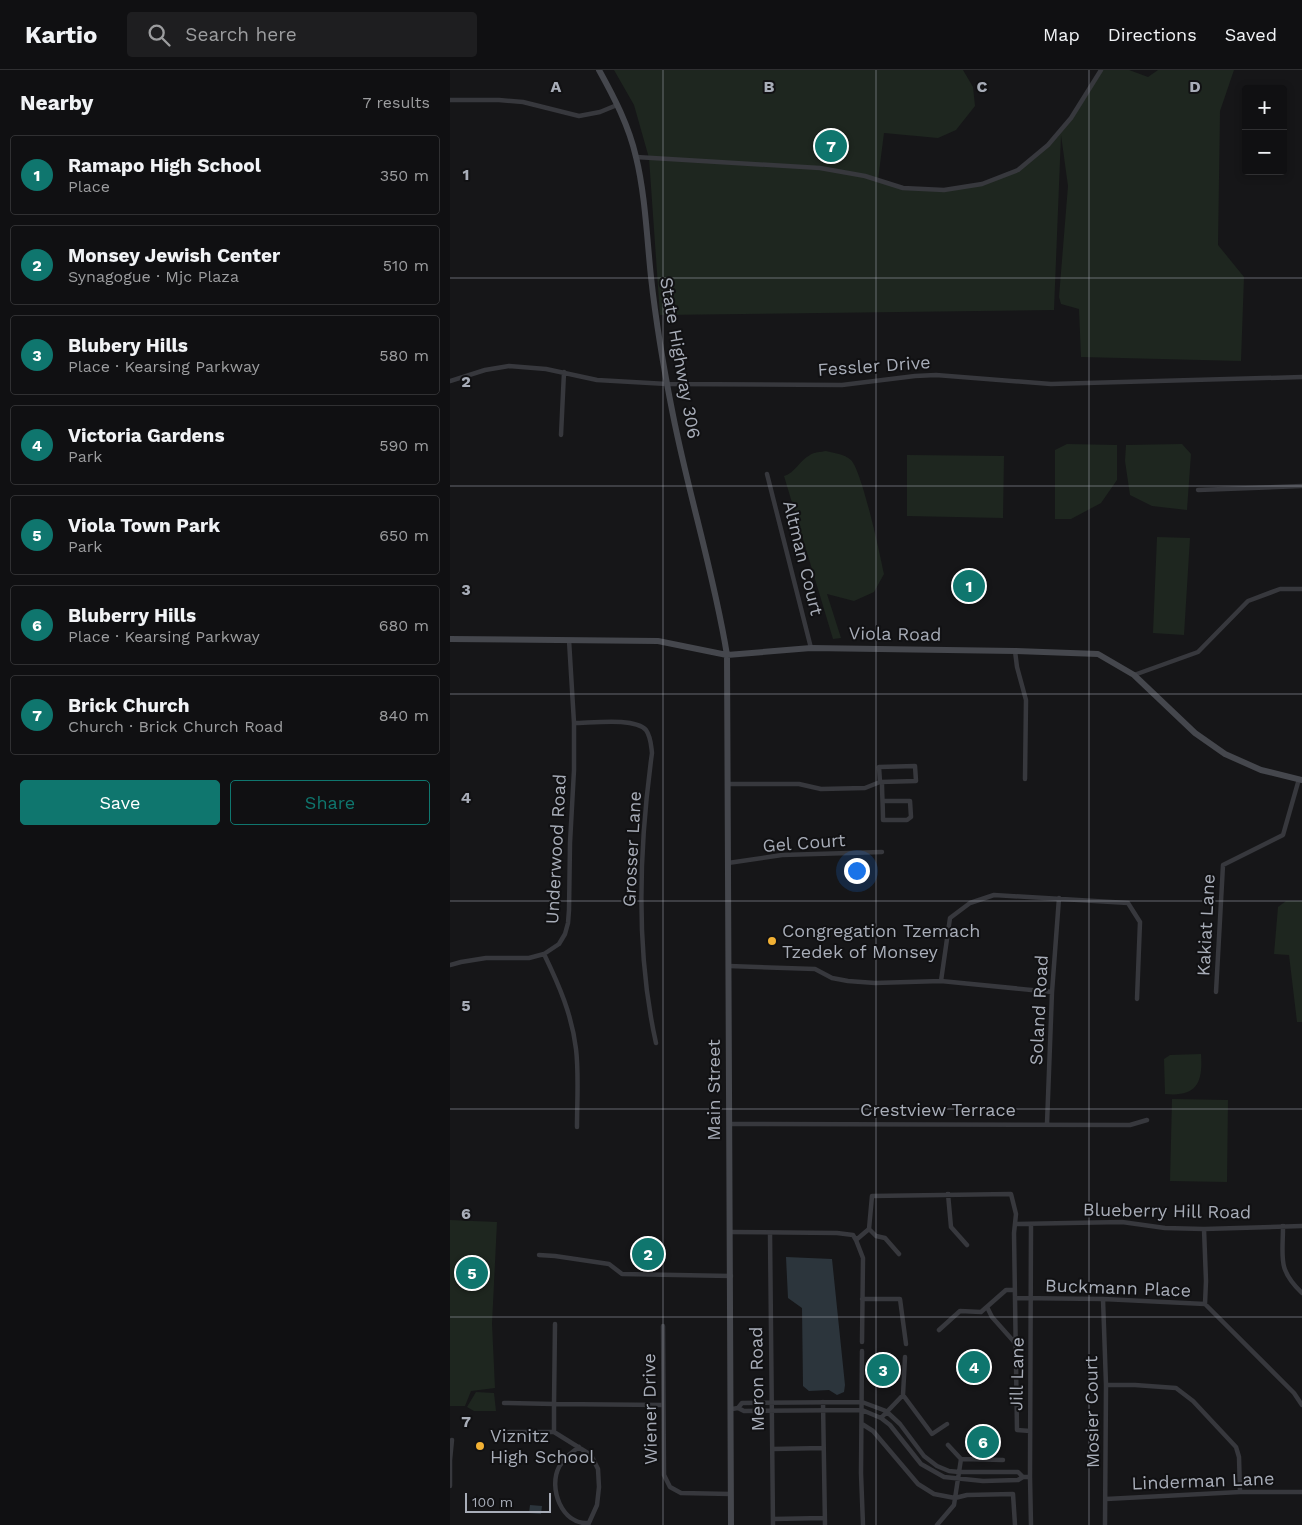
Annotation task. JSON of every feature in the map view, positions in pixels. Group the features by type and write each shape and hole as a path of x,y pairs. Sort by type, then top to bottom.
{"main road":[{"name":"State Highway 306","path":"599,70 629,133 636,157 654,303 667,384 727,655"},
{"name":"Viola Road","path":"450,639 658,641 727,655 812,648 1098,654 1134,675 1195,733 1225,754 1261,770 1301,780"},
{"name":"Main Street","path":"727,655 730,1232 735,1409 731,1494 732,1525"}],"street":[{"path":"636,157 820,168 865,176 903,188 944,190 982,184 1018,170 1048,145 1071,118 1101,70"},
{"path":"450,100 523,102 579,116 600,112 617,105"},
{"name":"Fessler Drive","path":"450,381 486,370 509,366 546,369 597,380 667,384 842,385 936,375 1051,384 1302,377"},
{"path":"561,435 564,372"},
{"name":"Altman Court","path":"767,474 812,648"},
{"path":"1198,490 1302,486"},
{"path":"1134,675 1198,652 1248,601 1280,589 1302,589"},
{"name":"Underwood Road","path":"544,954 558,944 565,934 568,923 574,770 574,723 569,640"},
{"path":"1015,651 1017,667 1026,700 1025,778"},
{"name":"Grosser Lane","path":"574,723 626,722 638,724 645,730 651,740 652,753 644,838 642,907 643,953 651,1022 656,1043"},
{"path":"728,784 799,784 821,790 865,788 881,782 916,781 915,766 879,767 881,782 883,801 883,820 907,820 910,817 910,801 883,801"},
{"name":"Kakiat Lane","path":"1216,992 1223,865 1283,836 1301,780"},
{"name":"Gel Court","path":"728,863 782,855 882,852"},
{"path":"941,981 950,918 970,903 994,895 1128,902 1140,922 1137,999"},
{"name":"Soland Road","path":"1047,1124 1052,992 1059,898"},
{"path":"450,965 486,958 529,958 544,954 561,988 569,1013 576,1049 577,1127"},
{"path":"729,966 815,969 832,978 848,981 875,983 941,981 1052,992"},
{"name":"Crestview Terrace","path":"729,1124 1130,1125 1147,1120"},
{"path":"948,1194 951,1226 967,1245"},
{"path":"856,1240 869,1229 872,1196 1011,1194 1016,1214 1014,1224 1017,1430 1030,1431"},
{"name":"Blueberry Hill Road","path":"1014,1224 1122,1222 1165,1228 1204,1229 1302,1226"},
{"name":"Jill Lane","path":"1031,1224 1031,1525"},
{"path":"1283,1226 1282,1266 1290,1281 1302,1293"},
{"path":"869,1229 876,1236 885,1238 899,1254"},
{"path":"1204,1229 1205,1304 1294,1394 1302,1405"},
{"path":"730,1232 837,1233 853,1235 863,1258 862,1342"},
{"name":"Meron Road","path":"770,1233 773,1525"},
{"path":"539,1255 609,1264 622,1274 731,1276"},
{"path":"939,1330 960,1311 981,1312 1006,1290 1015,1290"},
{"name":"Buckmann Place","path":"1015,1298 1103,1299 1205,1304"},
{"path":"862,1299 900,1299 906,1344"},
{"name":"Mosier Court","path":"1103,1299 1106,1385 1105,1525"},
{"path":"986,1307 992,1317 1016,1344"},
{"path":"554,1324 554,1432"},
{"name":"Wiener Drive","path":"663,1326 664,1475 670,1487 681,1493 731,1494"},
{"path":"862,1351 861,1473 863,1525"},
{"path":"905,1357 903,1395 932,1434 947,1424"},
{"path":"1106,1385 1176,1388 1194,1401 1236,1447 1239,1457 1240,1492"},
{"path":"881,1418 903,1395"},
{"path":"823,1402 824,1525"},
{"path":"735,1409 742,1403 862,1402 886,1411 900,1424 924,1456 937,1466 949,1471 959,1472 1018,1472 1023,1477 1030,1478"},
{"path":"504,1403 663,1405"},
{"path":"735,1409 744,1411 862,1410 881,1418 890,1425 921,1464 944,1477 958,1480 983,1481 1018,1480 1023,1477"},
{"path":"862,1424 873,1431 918,1484 934,1494 955,1498 967,1495 1013,1494 1016,1525"},
{"path":"509,1432 554,1432 579,1447 591,1455 598,1469 599,1487 597,1505 588,1524 581,1524 567,1516 562,1509 556,1492 558,1468 566,1457 579,1447"},
{"path":"450,1486 452,1440"},
{"path":"948,1445 961,1459 1003,1460"},
{"path":"773,1448 823,1448"},
{"path":"937,1525 954,1505 961,1459"},
{"name":"Linderman Lane","path":"1106,1499 1240,1492 1302,1492"},
{"path":"773,1519 824,1518"}],"shaded area":[{"path":"614,70 963,70 973,87 975,106 956,130 938,138 884,133 878,180 901,187 943,190 962,188 1000,177 1033,158 1063,128 1101,70 1129,70 1148,77 1158,70 1234,70 1220,111 1218,245 1244,277 1241,361 1081,357 1079,309 1061,304 1059,297 1068,186 1061,135 1054,310 660,315 649,158 634,105"},
{"path":"1067,444 1117,445 1117,480 1101,503 1071,519 1055,519 1055,450"},
{"path":"1182,444 1191,454 1187,510 1152,506 1130,495 1125,461 1126,445"},
{"path":"826,451 848,458 855,467 870,514 884,574 874,592 854,601 827,594 841,638 833,639 784,476 791,472 806,457"},
{"path":"907,455 1004,456 1003,518 907,516"},
{"path":"1157,537 1190,538 1184,635 1153,633"},
{"path":"1286,901 1302,901 1302,1022 1297,1022 1289,955 1274,954 1278,907"},
{"path":"1201,1054 1201,1073 1196,1086 1184,1093 1165,1094 1164,1059 1170,1055"},
{"path":"1172,1099 1228,1100 1227,1182 1170,1181"},
{"path":"450,1220 497,1222 492,1324 495,1388 471,1391 465,1406 450,1406"},
{"path":"786,1257 832,1259 845,1385 844,1392 837,1395 829,1390 809,1391 803,1386 802,1308 788,1298"},
{"path":"978,1358 984,1366 972,1377 965,1369"},
{"path":"476,1392 494,1393 496,1411 474,1411 467,1407"},
{"path":"530,1505 542,1506 541,1514 529,1513"}],"place":[{"name":"Brick Church","path":"831,146"},
{"name":"Ramapo High School","path":"969,586"},
{"name":"Congregation Tzemach Tzedek of Monsey","path":"772,941"},
{"name":"Monsey Jewish Center","path":"648,1254"},
{"name":"Viola Town Park","path":"472,1273"},
{"name":"Victoria Gardens","path":"974,1367"},
{"name":"Blubery Hills","path":"883,1370"},
{"name":"Bluberry Hills","path":"983,1442"},
{"name":"Viznitz High School","path":"480,1446"}]}
